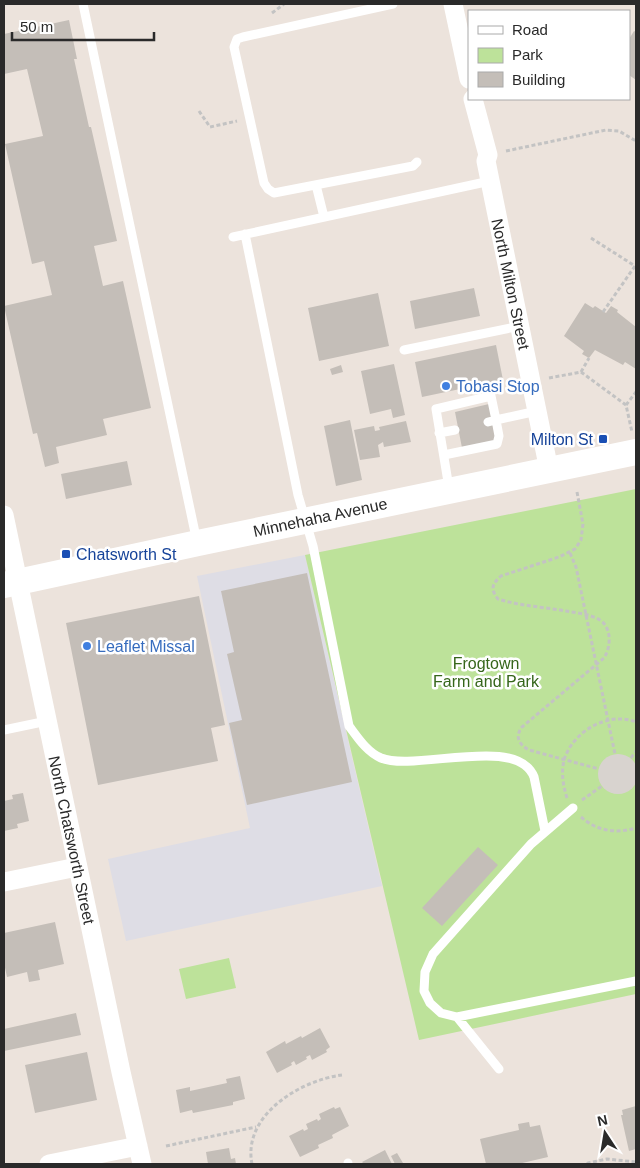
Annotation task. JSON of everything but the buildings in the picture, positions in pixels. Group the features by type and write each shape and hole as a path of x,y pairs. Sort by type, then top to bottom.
{"street":[{"path":"453,4 468,74"},
{"name":"North Milton Street","path":"473,100 488,155 486,162 549,470"},
{"name":"Minnehaha Avenue","path":"11,583 636,452"},
{"name":"North Chatsworth Street","path":"4,515 11,583 47,721 142,1164"},
{"path":"4,882 77,867"},
{"path":"49,1164 138,1146"}],"lane":[{"path":"83,4 198,543"},
{"path":"393,4 237,39 234,47 264,183 268,190 274,193 413,166 417,162"},
{"path":"233,237 490,181"},
{"path":"316,185 324,217"},
{"path":"245,234 298,495 313,546 349,726 363,746 381,758 407,761 470,756 502,757 522,763 531,770 534,778 545,832"},
{"path":"404,350 520,326"},
{"path":"444,455 498,444 499,436 492,421 492,396 436,408 450,491"},
{"path":"492,421 537,411"},
{"path":"439,433 455,430"},
{"path":"4,730 47,721"},
{"path":"572,808 531,844 433,954 425,972 424,991 430,1003 441,1013 457,1017 636,981"},
{"path":"457,1017 499,1069"}],"path":[{"path":"272,13 284,4"},
{"path":"199,111 210,127 250,118"},
{"path":"488,155 606,130 619,131 636,141"},
{"path":"591,238 636,266 604,312"},
{"path":"582,372 589,358"},
{"path":"531,382 582,372 626,405 636,452"},
{"path":"626,405 636,392"},
{"path":"577,492 583,532 575,550 501,576 492,586 494,594 498,599 586,614 601,620 608,631 610,641 604,658 522,726 518,732 518,738 524,748 599,769"},
{"path":"570,553 576,567 615,754"},
{"path":"636,722 620,719 607,720 585,730 569,748 562,772 563,786 567,798 572,808 582,819 593,826 605,830 618,832 636,828"},
{"path":"631,758 636,751"},
{"path":"572,808 602,786"},
{"path":"252,1164 252,1144 256,1127 270,1111 297,1089 329,1076 342,1075"},
{"path":"166,1146 256,1127"},
{"path":"587,1164 588,1162 607,1159 636,1162"}],"shaded area":[{"path":"305,555 382,886 126,941 108,859 250,828 197,576"},
{"path":"618,754 632,760 638,774 632,788 618,794 604,788 598,774 604,760"}],"green space":[{"name":"Frogtown Farm and Park","path":"636,489 636,994 419,1040 305,555"},
{"path":"229,958 236,988 186,999 179,969"}],"place":[{"name":"Tobasi Stop","path":"446,386"},
{"name":"Milton St","path":"603,439"},
{"name":"Chatsworth St","path":"66,554"},
{"name":"Leaflet Missal","path":"87,646"}]}
